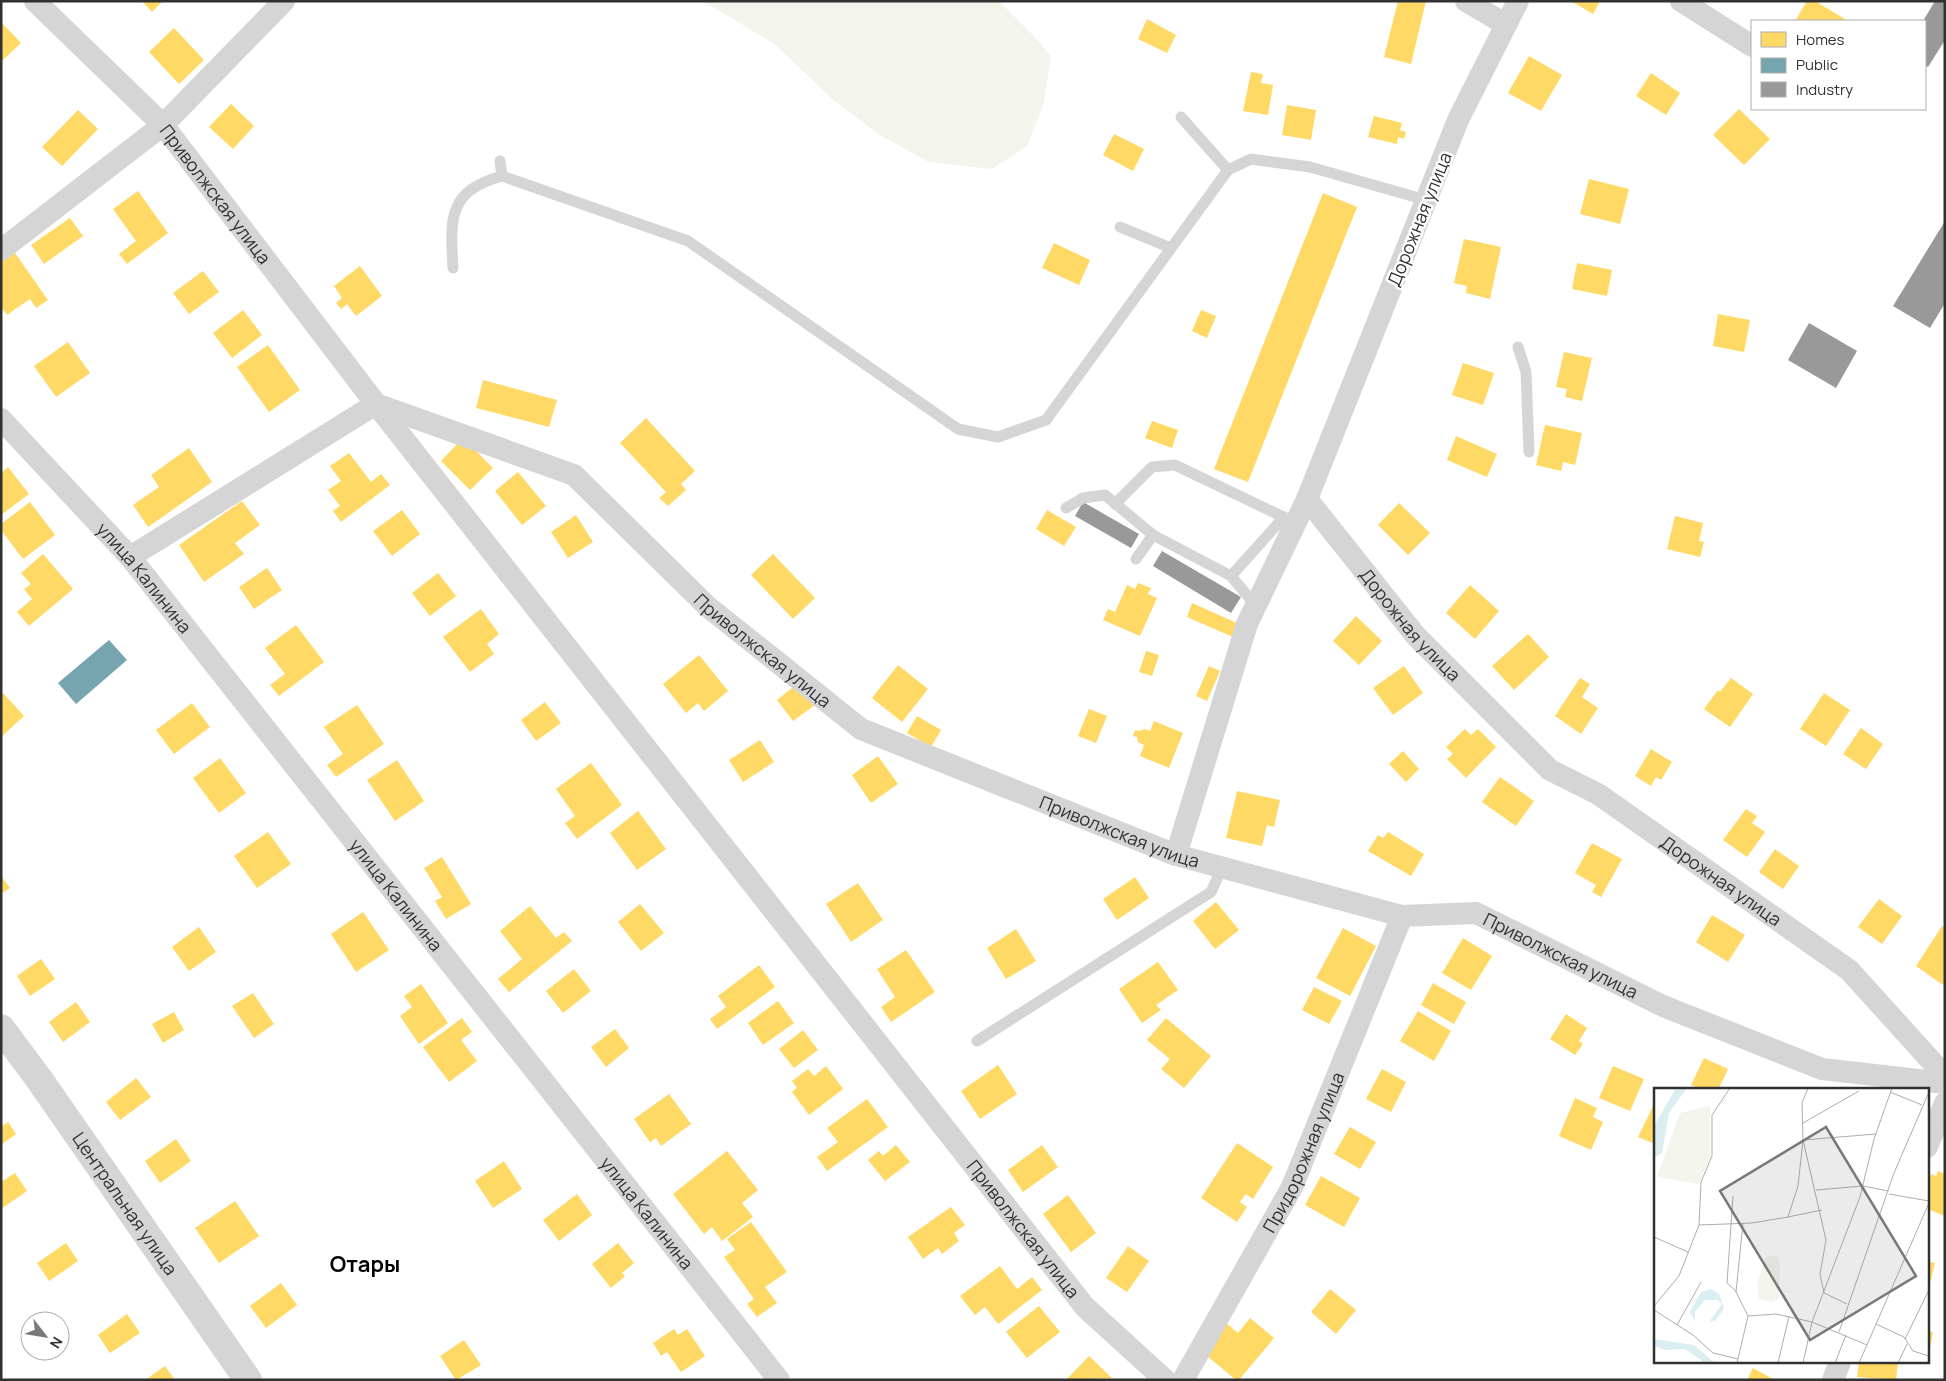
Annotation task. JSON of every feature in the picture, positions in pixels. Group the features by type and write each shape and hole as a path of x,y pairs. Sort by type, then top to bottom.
{"street":[{"name":"Приволжская улица","path":"36,1 163,125 376,404 1085,1307 1165,1380"},
{"path":"1,250 163,125 284,1"},
{"path":"1466,1 1505,24"},
{"name":"Дорожная улица","path":"1518,1 1458,120 1307,498 1416,636 1550,770 1598,794 1849,970 1945,1076"},
{"path":"1681,1 1751,45"},
{"name":"Приволжская улица","path":"376,404 574,475 707,606 861,729 1176,855 1402,916 1476,913 1663,1006 1822,1069 1945,1083"},
{"path":"130,557 376,404"},
{"name":"улица Калинина","path":"1,419 130,557 779,1380"},
{"path":"1176,855 1247,624 1290,520 1307,498"},
{"name":"Придорожная улица","path":"1184,1380 1292,1187 1402,916"},
{"name":"Центральная улица","path":"1,1028 39,1079 248,1380"},
{"path":"1928,1145 1945,1103"},
{"path":"1833,1380 1839,1364"}],"lane":[{"path":"1181,116 1228,170"},
{"path":"452,268 452,218 461,197 482,182 502,176 688,241 958,429 998,437 1046,420 1228,170 1251,159 1310,167 1426,200"},
{"path":"500,161 502,176"},
{"path":"1120,227 1171,248"},
{"path":"1518,347 1526,372 1529,452"},
{"path":"1115,504 1152,467 1175,465 1290,520 1231,576"},
{"path":"1066,508 1083,498 1105,495 1153,535 1231,576 1256,606"},
{"path":"1136,559 1153,535"},
{"path":"977,1041 1211,892 1222,868"}],"shaded area":[{"path":"703,1 999,1 1051,56 1044,103 1027,146 992,169 928,162 878,134 831,98 776,45"}],"building: Homes":[{"path":"142,1 163,1 152,12"},
{"path":"1398,1 1426,1 1411,64 1384,57"},
{"path":"1571,1 1600,1 1593,14"},
{"path":"1807,1 1815,1 1846,20 1796,20"},
{"path":"1147,19 1176,35 1167,53 1138,39"},
{"path":"1,22 21,43 1,62"},
{"path":"174,28 204,60 179,84 149,52"},
{"path":"1529,56 1562,75 1541,111 1508,93"},
{"path":"1251,72 1263,74 1261,83 1273,85 1268,115 1243,111"},
{"path":"1651,73 1680,93 1666,115 1636,96"},
{"path":"231,104 254,126 233,149 209,127"},
{"path":"1287,105 1316,110 1311,140 1282,135"},
{"path":"1739,109 1770,139 1744,165 1713,135"},
{"path":"78,110 98,129 62,166 42,147"},
{"path":"1374,116 1402,123 1400,130 1406,132 1404,139 1398,137 1397,144 1368,137"},
{"path":"1114,134 1144,149 1133,171 1103,155"},
{"path":"1589,179 1629,189 1620,224 1580,214"},
{"path":"138,191 168,233 127,264 119,254 136,241 113,209"},
{"path":"1323,193 1357,207 1248,482 1214,469"},
{"path":"70,218 83,236 44,264 31,245"},
{"path":"1464,239 1501,247 1490,299 1466,293 1467,286 1454,283"},
{"path":"1054,243 1090,260 1079,285 1042,268"},
{"path":"15,253 48,300 36,308 30,299 7,315 1,307 1,262"},
{"path":"1577,263 1612,270 1607,296 1572,289"},
{"path":"360,266 382,296 356,316 347,304 341,309 336,303 342,298 334,286"},
{"path":"203,271 219,292 189,314 173,293"},
{"path":"243,310 262,335 232,358 213,333"},
{"path":"1201,310 1216,316 1207,338 1192,331"},
{"path":"1718,314 1750,320 1744,352 1713,346"},
{"path":"68,342 90,373 56,397 34,366"},
{"path":"268,345 300,390 269,412 237,367"},
{"path":"1564,352 1592,358 1582,401 1565,397 1567,389 1556,387"},
{"path":"1463,363 1494,373 1483,405 1452,395"},
{"path":"483,380 557,400 549,427 476,408"},
{"path":"646,418 695,471 681,484 686,490 668,506 659,498 666,492 620,443"},
{"path":"1152,421 1178,430 1172,448 1145,438"},
{"path":"1545,425 1582,433 1575,465 1563,462 1561,471 1536,465"},
{"path":"1456,436 1497,454 1487,477 1447,460"},
{"path":"463,438 493,468 470,490 441,461"},
{"path":"189,448 212,482 148,527 133,505 159,487 151,475"},
{"path":"349,453 371,482 381,474 390,485 341,522 333,511 340,506 328,490 341,481 330,466"},
{"path":"8,467 29,494 1,515 1,473"},
{"path":"518,472 546,506 522,525 495,491"},
{"path":"242,501 260,525 235,543 244,554 204,582 179,545"},
{"path":"30,502 55,535 23,559 1,530 1,524"},
{"path":"1399,503 1430,533 1408,555 1378,525"},
{"path":"402,510 420,534 392,556 373,531"},
{"path":"1047,510 1076,527 1064,546 1036,529"},
{"path":"576,515 593,542 568,558 551,532"},
{"path":"1675,516 1703,523 1699,541 1704,542 1700,557 1667,549"},
{"path":"43,554 73,589 29,626 17,612 32,599 24,589 31,584 21,573"},
{"path":"773,554 815,598 793,619 751,575"},
{"path":"267,568 282,590 254,609 239,587"},
{"path":"438,573 456,596 430,616 412,593"},
{"path":"1138,583 1151,588 1148,594 1157,598 1140,636 1103,620 1108,609 1115,612 1127,585 1135,589"},
{"path":"1470,585 1499,611 1475,639 1446,613"},
{"path":"1192,603 1239,624 1233,637 1187,617"},
{"path":"481,609 499,634 487,644 494,654 470,672 443,637"},
{"path":"1356,616 1382,641 1359,665 1333,641"},
{"path":"296,625 324,662 279,696 270,685 285,674 265,648"},
{"path":"1528,634 1549,657 1514,690 1492,666"},
{"path":"1146,651 1159,655 1152,676 1139,672"},
{"path":"699,655 728,691 704,711 698,703 686,713 663,684"},
{"path":"898,665 928,689 902,722 872,698"},
{"path":"1209,666 1220,671 1207,701 1196,696"},
{"path":"1404,666 1423,693 1393,715 1373,688"},
{"path":"1580,678 1590,684 1582,697 1598,708 1581,734 1555,716"},
{"path":"1731,678 1753,694 1730,727 1704,709 1718,690 1720,692"},
{"path":"798,683 815,705 793,721 777,700"},
{"path":"3,693 24,716 1,737 1,695"},
{"path":"1824,693 1850,710 1826,746 1800,729"},
{"path":"545,702 561,723 536,741 521,720"},
{"path":"192,703 210,727 174,754 156,730"},
{"path":"357,705 384,744 336,777 327,765 343,754 324,727"},
{"path":"1089,709 1107,716 1096,743 1078,736"},
{"path":"917,716 941,730 931,747 907,733"},
{"path":"1154,721 1183,733 1169,768 1140,756 1144,745 1138,742 1137,737 1133,736 1135,730 1144,729 1150,731"},
{"path":"1861,728 1883,744 1866,769 1843,754"},
{"path":"1465,729 1471,735 1478,729 1496,747 1466,778 1447,759 1453,754 1446,747"},
{"path":"760,740 774,762 743,782 729,760"},
{"path":"1651,749 1672,762 1661,780 1656,777 1651,786 1635,776"},
{"path":"1403,751 1419,769 1406,782 1389,764"},
{"path":"878,756 898,784 871,803 852,775"},
{"path":"220,758 246,793 219,813 193,778"},
{"path":"397,760 424,801 395,821 367,780"},
{"path":"591,763 622,805 577,839 565,823 575,816 556,789"},
{"path":"1500,777 1534,801 1516,826 1482,802"},
{"path":"1237,791 1280,800 1274,827 1267,825 1262,846 1226,838"},
{"path":"1746,809 1757,816 1752,823 1765,832 1747,857 1723,840"},
{"path":"638,811 666,849 637,870 610,833"},
{"path":"268,832 291,864 257,888 234,856"},
{"path":"1388,832 1424,854 1411,876 1368,851 1378,835 1383,838"},
{"path":"1592,843 1622,859 1601,897 1592,892 1596,885 1575,873"},
{"path":"1775,849 1799,866 1783,889 1759,872"},
{"path":"442,857 471,904 446,919 435,901 442,897 424,868"},
{"path":"1,876 10,888 1,894"},
{"path":"1135,877 1149,898 1117,920 1103,899"},
{"path":"858,883 883,920 851,942 826,904"},
{"path":"1879,899 1902,916 1882,944 1858,927"},
{"path":"1216,902 1239,930 1215,949 1193,921"},
{"path":"640,904 664,933 641,951 618,922"},
{"path":"530,906 556,938 564,932 572,941 509,992 498,979 522,959 500,931"},
{"path":"363,912 389,950 356,972 331,934"},
{"path":"1712,915 1745,935 1728,962 1696,942"},
{"path":"1942,926 1945,928 1945,982 1943,985 1916,966"},
{"path":"199,927 216,952 189,971 172,947"},
{"path":"1343,928 1376,946 1350,996 1316,978"},
{"path":"1016,929 1036,961 1006,979 987,948"},
{"path":"1463,938 1492,956 1471,990 1442,973"},
{"path":"906,950 935,992 891,1022 881,1007 895,997 877,969"},
{"path":"41,959 55,979 30,996 17,976"},
{"path":"1158,962 1178,990 1156,1005 1161,1010 1142,1023 1119,989"},
{"path":"759,965 775,987 717,1029 710,1019 726,1007 718,996"},
{"path":"574,969 591,991 563,1013 546,991"},
{"path":"1433,983 1466,1002 1454,1024 1421,1005"},
{"path":"421,984 448,1023 419,1044 400,1016 412,1007 404,996"},
{"path":"1314,987 1342,1001 1329,1024 1302,1010"},
{"path":"253,993 274,1024 254,1038 232,1006"},
{"path":"778,1001 794,1023 763,1045 748,1023"},
{"path":"76,1002 90,1022 63,1042 49,1022"},
{"path":"1418,1011 1451,1031 1434,1061 1400,1041"},
{"path":"174,1012 184,1030 163,1043 152,1024"},
{"path":"1566,1014 1587,1028 1579,1041 1583,1044 1575,1055 1550,1039"},
{"path":"462,1018 472,1032 461,1040 477,1061 449,1082 423,1047"},
{"path":"1166,1018 1211,1056 1184,1088 1161,1069 1170,1059 1147,1040"},
{"path":"615,1029 629,1048 606,1067 591,1047"},
{"path":"803,1030 818,1050 794,1068 779,1049"},
{"path":"1704,1058 1728,1069 1719,1088 1698,1088 1691,1085"},
{"path":"998,1065 1017,1094 980,1119 961,1091"},
{"path":"826,1066 843,1089 809,1115 792,1092 797,1088 792,1081 808,1069 814,1076"},
{"path":"1613,1066 1644,1079 1630,1111 1599,1098"},
{"path":"1382,1069 1406,1082 1391,1112 1366,1099"},
{"path":"136,1078 151,1097 120,1120 106,1102"},
{"path":"669,1094 691,1124 661,1146 656,1138 650,1142 634,1119"},
{"path":"1575,1098 1597,1108 1593,1117 1603,1122 1591,1150 1559,1136"},
{"path":"867,1099 888,1127 827,1171 817,1157 838,1142 827,1128"},
{"path":"1654,1104 1654,1144 1638,1137"},
{"path":"8,1122 16,1134 1,1145 1,1127"},
{"path":"1350,1127 1376,1142 1360,1169 1334,1154"},
{"path":"176,1139 191,1161 160,1183 145,1161"},
{"path":"1237,1143 1273,1167 1253,1199 1246,1194 1240,1202 1247,1207 1237,1222 1201,1198"},
{"path":"896,1145 910,1162 885,1181 868,1160 879,1151 883,1156"},
{"path":"1042,1145 1058,1167 1023,1192 1008,1170"},
{"path":"727,1151 758,1190 742,1203 753,1217 722,1241 712,1227 704,1234 673,1194"},
{"path":"504,1161 522,1189 493,1208 475,1181"},
{"path":"1938,1171 1945,1174 1945,1216 1928,1209 1928,1178 1930,1178 1931,1174 1936,1176"},
{"path":"15,1173 27,1191 1,1209 1,1182"},
{"path":"1321,1176 1360,1198 1344,1227 1305,1205"},
{"path":"577,1194 592,1215 559,1241 543,1220"},
{"path":"1068,1195 1096,1233 1071,1252 1043,1214"},
{"path":"235,1201 259,1236 219,1263 195,1228"},
{"path":"951,1207 965,1225 954,1233 959,1241 942,1254 938,1248 923,1259 908,1237"},
{"path":"751,1222 787,1272 765,1287 777,1303 757,1317 747,1304 754,1299 724,1257 735,1250 727,1239"},
{"path":"66,1243 78,1261 49,1281 37,1263"},
{"path":"618,1243 634,1263 622,1273 625,1276 611,1288 592,1264"},
{"path":"1128,1246 1149,1261 1127,1292 1106,1278"},
{"path":"1928,1261 1935,1263 1928,1291"},
{"path":"1000,1266 1017,1289 1032,1277 1042,1290 998,1324 985,1307 975,1315 960,1296"},
{"path":"281,1283 297,1305 266,1328 250,1306"},
{"path":"1330,1289 1356,1310 1336,1334 1311,1312"},
{"path":"1039,1306 1060,1332 1027,1358 1006,1332"},
{"path":"127,1314 140,1333 110,1353 98,1335"},
{"path":"1250,1318 1274,1338 1239,1380 1236,1380 1201,1351 1225,1322 1238,1333"},
{"path":"674,1329 678,1335 687,1329 705,1356 681,1372 667,1352 661,1356 653,1343"},
{"path":"1928,1331 1933,1332 1930,1348 1928,1348"},
{"path":"464,1340 481,1365 456,1380 440,1356"},
{"path":"1089,1356 1112,1378 1066,1380"},
{"path":"1859,1364 1898,1364 1896,1380 1857,1377"},
{"path":"165,1366 175,1380 145,1380"},
{"path":"1753,1368 1775,1380 1747,1380"}],"building: Public":[{"path":"109,640 127,660 76,704 58,683"}],"building: Industry":[{"path":"1935,1 1945,1 1945,40 1928,67 1926,66 1926,20 1924,20"},
{"path":"1945,221 1945,303 1930,328 1893,306"},
{"path":"1809,323 1857,351 1836,388 1788,360"},
{"path":"1083,502 1139,534 1131,548 1075,516"},
{"path":"1162,551 1241,597 1231,613 1153,566"}],"district":[{"name":"Отары","path":"365,1264"}]}
